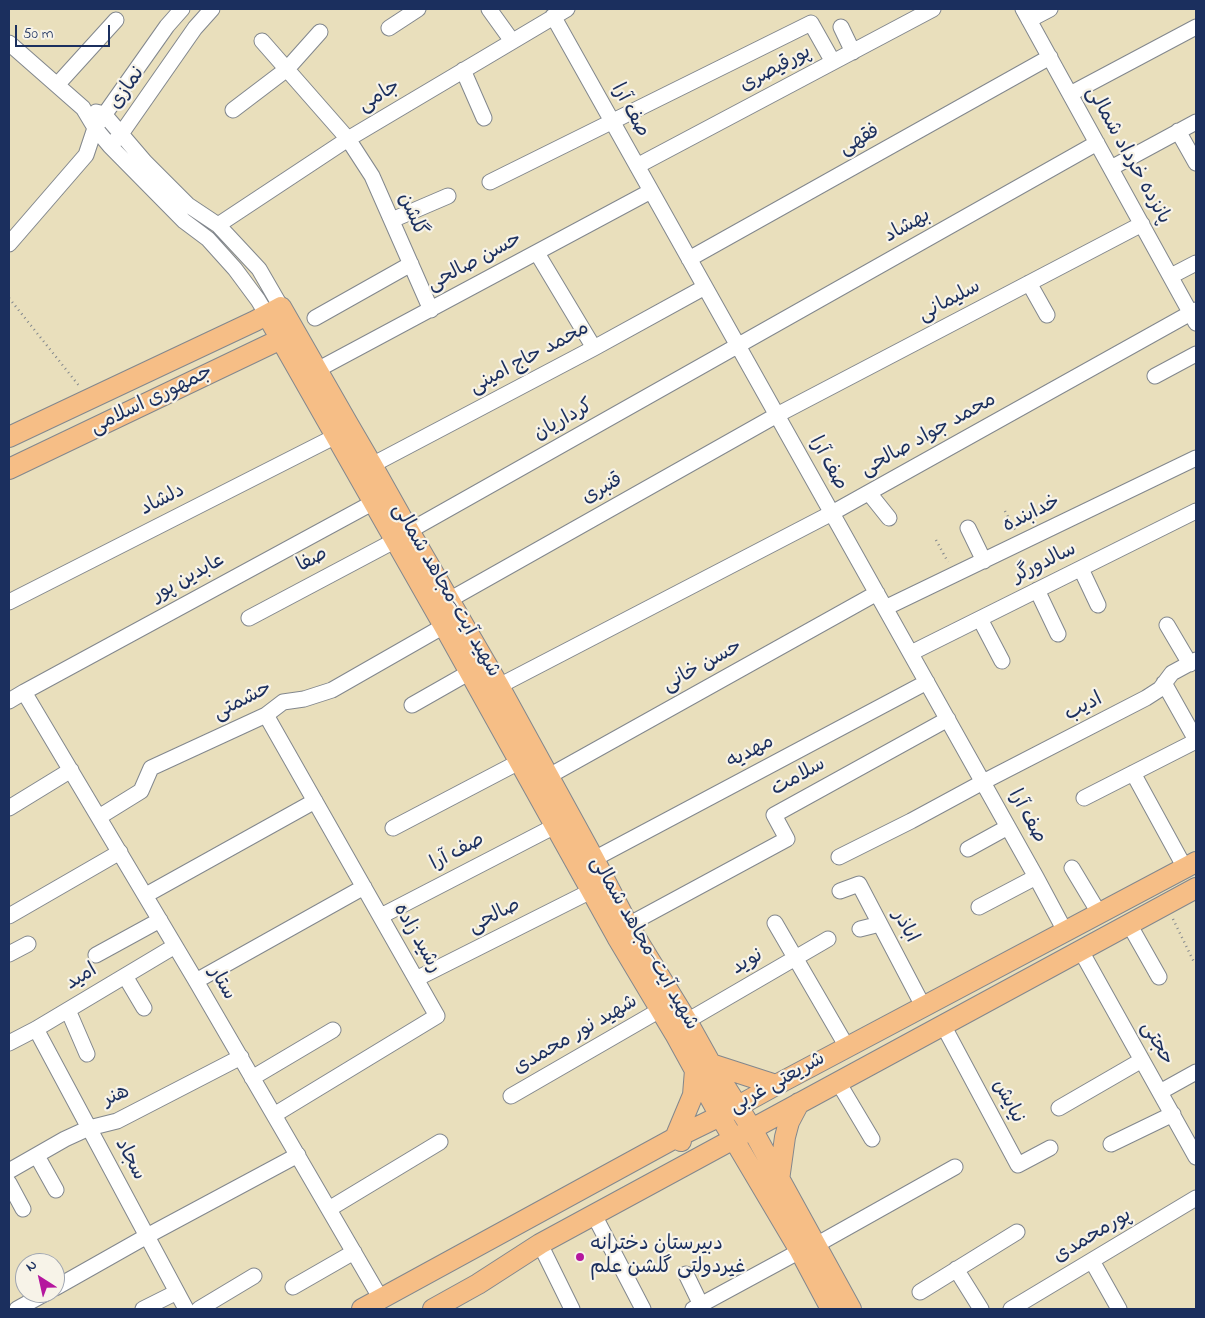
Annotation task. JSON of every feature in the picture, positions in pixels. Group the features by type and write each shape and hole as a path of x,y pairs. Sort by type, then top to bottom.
{"main road":[{"name":"شهید آیت-مجاهد شمالی","path":"274,311 288,334 336,436 374,502 402,536 449,600 499,686 628,925 687,1021 692,1048"},
{"name":"جمهوری اسلامی","path":"9,439 274,311"},
{"name":"شهید آیت-مجاهد شمالی","path":"288,334 317,370 372,465 402,536 444,626 591,891 660,1010 692,1048 743,1133"},
{"name":"جمهوری اسلامی","path":"14,467 288,334"},
{"path":"9,439 14,467"},
{"name":"شریعتی غربی","path":"362,1309 675,1138 1191,865"},
{"name":"شریعتی غربی","path":"433,1309 478,1284 540,1244 1196,888"},
{"path":"690,1162 689,1152 684,1143 675,1138 703,1067 776,1084"},
{"path":"780,1180 785,1137 789,1122 799,1103"},
{"path":"743,1133 780,1180 831,1309"},
{"path":"743,1133 808,1248 850,1309"}],"street":[{"name":"نمازی","path":"9,244 86,155 95,128 104,114 167,26 182,9"},
{"name":"نمازی","path":"86,155 110,146 121,134 195,28 212,9"},
{"path":"389,28 418,9"},
{"path":"489,9 512,41"},
{"name":"جامی","path":"218,225 348,139 567,9"},
{"name":"پورقیصری","path":"637,166 853,52 908,15 933,9"},
{"path":"1026,14 1050,9"},
{"name":"پانزده خرداد شمالی","path":"1026,14 1194,315"},
{"name":"صف آرا","path":"553,16 1066,931"},
{"path":"57,85 116,20"},
{"path":"490,182 811,23 833,62"},
{"path":"1070,94 1196,27"},
{"path":"841,28 853,52"},
{"path":"234,110 287,69 320,32"},
{"name":"گلشن","path":"262,41 348,139 372,176 431,310"},
{"path":"12,52 57,85 83,108 104,114"},
{"name":"فقهی","path":"689,259 1050,57"},
{"path":"463,70 484,118"},
{"name":"شهید آیت-مجاهد شمالی","path":"83,108 95,128 110,146 184,220 208,239 235,269 258,300 274,311"},
{"name":"شهید آیت-مجاهد شمالی","path":"104,114 145,162 188,205 218,225 259,269 274,311"},
{"path":"1111,168 1196,122"},
{"path":"1178,131 1196,163"},
{"name":"بهشاد","path":"738,345 1097,143"},
{"name":"حسن صالحی","path":"317,370 651,191"},
{"path":"392,220 448,196"},
{"name":"سلیمانی","path":"777,415 1142,224"},
{"path":"537,252 594,348"},
{"path":"1171,276 1196,263"},
{"path":"315,318 411,264"},
{"path":"1029,283 1047,315"},
{"name":"محمد حاج امینی","path":"372,465 705,287"},
{"name":"محمد جواد صالحی","path":"499,686 832,513 1194,315"},
{"name":"کرداریان","path":"402,536 738,345"},
{"path":"1155,376 1196,354"},
{"name":"قنبری","path":"449,600 777,415"},
{"name":"دلشاد","path":"9,602 336,436"},
{"name":"خدابنده","path":"885,608 1196,458"},
{"path":"869,493 889,518"},
{"name":"عابدین پور","path":"9,702 24,692 374,502"},
{"name":"سالدورگر","path":"911,653 1196,511"},
{"path":"968,528 984,560"},
{"name":"صفا","path":"250,618 402,536"},
{"path":"1081,569 1098,605"},
{"path":"1037,590 1058,634"},
{"name":"حسن خانی","path":"549,776 877,593"},
{"path":"980,619 1002,661"},
{"path":"1167,625 1193,662"},
{"name":"حشمتی","path":"99,817 141,790 151,768 266,714 283,702 304,699 332,690 444,626"},
{"name":"ادیب","path":"840,858 1146,698 1160,690 1172,673 1193,662"},
{"path":"412,705 470,672"},
{"name":"مهدیه","path":"594,859 927,682"},
{"path":"1084,798 1196,741 1192,724 1164,683"},
{"name":"ستار","path":"24,692 176,946 381,1299"},
{"name":"رشید زاده","path":"266,714 437,1016 274,1115"},
{"name":"سلامت","path":"628,925 788,839 774,815 948,719"},
{"path":"393,828 519,762"},
{"path":"9,808 71,770"},
{"path":"1133,773 1191,865"},
{"path":"146,895 315,801"},
{"name":"صف آرا","path":"381,916 555,826"},
{"path":"968,849 1008,827"},
{"path":"9,916 120,852"},
{"path":"1072,868 1099,913"},
{"path":"979,907 1036,877"},
{"name":"اباذر","path":"840,891 860,884 923,1006"},
{"path":"196,981 364,887"},
{"name":"صالحی","path":"416,978 591,891"},
{"path":"96,956 160,920"},
{"path":"775,922 848,1047"},
{"path":"860,929 880,924"},
{"path":"1129,924 1158,977"},
{"name":"نوید","path":"687,1021 828,939"},
{"path":"9,954 28,944"},
{"name":"امید","path":"9,1043 176,946"},
{"name":"حجتی","path":"1081,951 1195,1153"},
{"path":"125,976 144,1008"},
{"path":"68,1010 87,1054"},
{"name":"شهید نور محمدی","path":"511,1096 660,1010"},
{"name":"نیایش","path":"943,1025 1018,1165 1050,1148"},
{"name":"سجاد","path":"36,1029 186,1309"},
{"path":"252,1078 333,1030"},
{"name":"هنر","path":"9,1171 65,1139 89,1128 117,1121 241,1057"},
{"path":"1059,1108 1142,1060"},
{"path":"1160,1092 1196,1072"},
{"path":"838,1082 872,1139"},
{"path":"1111,1144 1173,1114"},
{"path":"328,1209 440,1142"},
{"path":"37,1156 56,1190"},
{"path":"65,1282 147,1236 298,1156"},
{"path":"686,1274 697,1307 955,1166"},
{"path":"9,1182 24,1209"},
{"name":"پورمحمدی","path":"1011,1309 1196,1198"},
{"path":"594,1215 643,1309"},
{"path":"920,1292 1017,1232"},
{"path":"540,1244 572,1309"},
{"path":"293,1287 354,1252"},
{"path":"1092,1261 1118,1309"},
{"path":"956,1269 981,1309"},
{"path":"199,1309 254,1276"},
{"path":"143,1309 177,1292"}],"path":[{"path":"9,298 90,399"},
{"path":"1005,511 1021,542"},
{"path":"936,540 955,575"},
{"path":"1166,904 1194,962"}],"place":[{"name":"دبیرستان دخترانه غیردولتی گلشن علم","path":"580,1257"}]}
